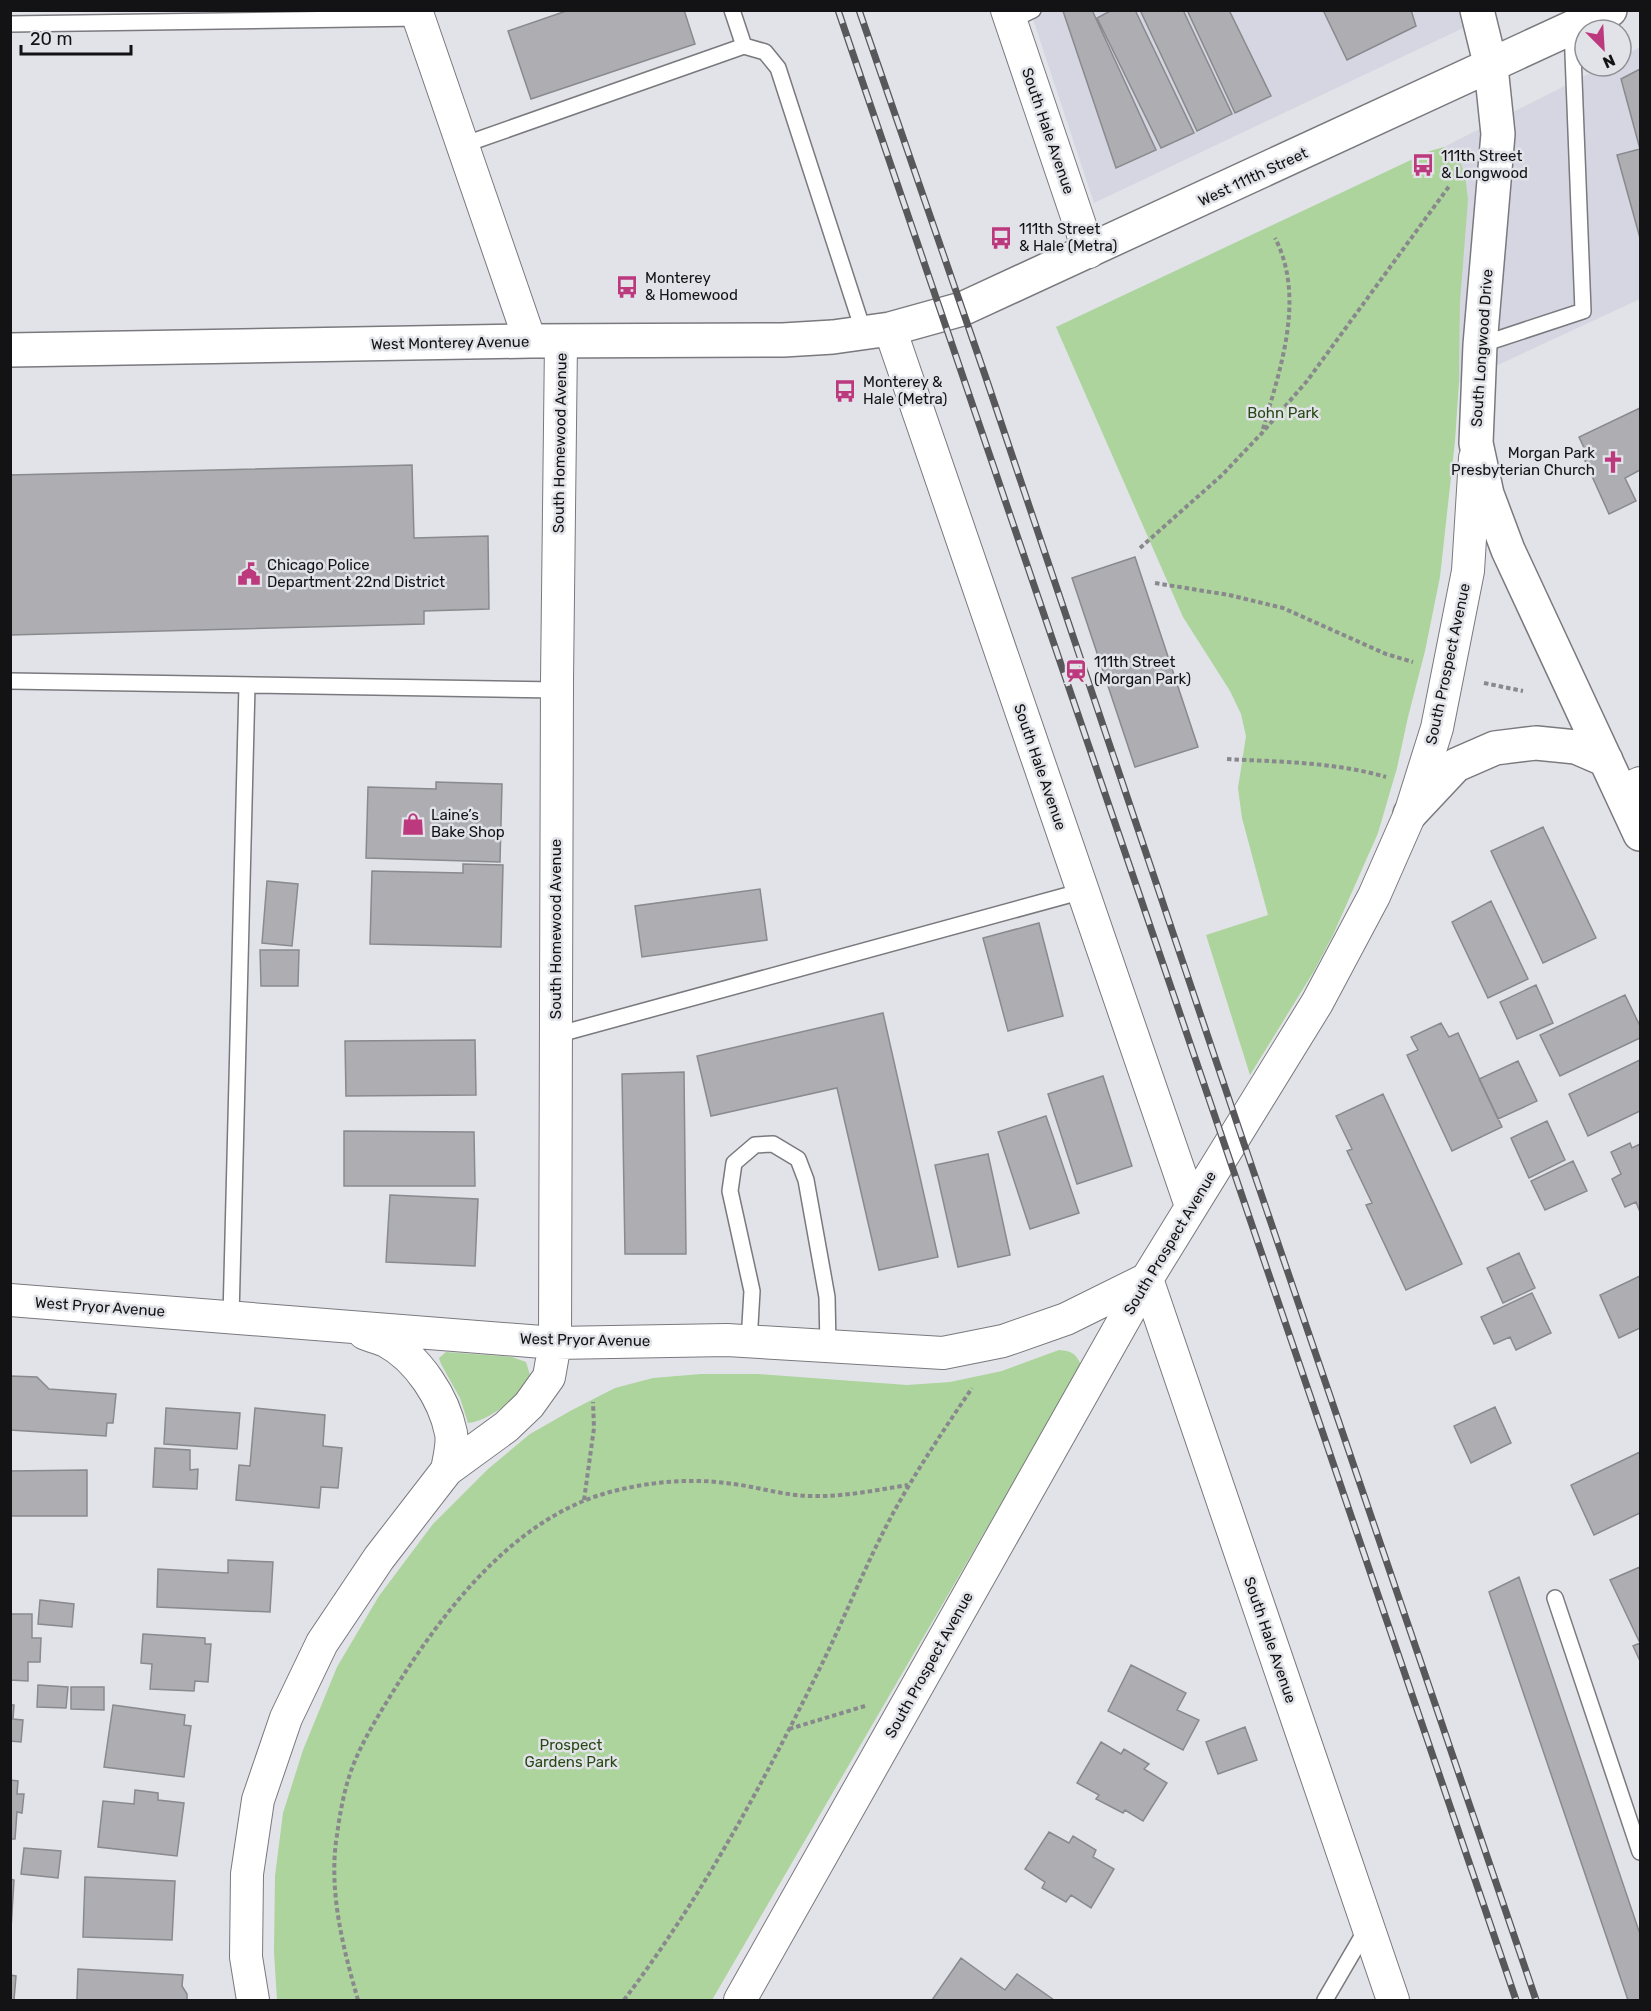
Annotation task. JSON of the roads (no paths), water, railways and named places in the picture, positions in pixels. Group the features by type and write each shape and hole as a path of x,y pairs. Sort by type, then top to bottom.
{"main road":[{"name":"South Longwood Drive","path":"1477,10 1491,67 1498,134 1480,345 1476,443 1487,494 1508,550 1606,760 1631,788 1641,834"},
{"name":"West 111th Street","path":"877,331 962,309 1491,67 1610,10"},
{"name":"West Monterey Avenue","path":"10,350 545,341 783,340 877,331"},
{"path":"1410,814 1456,765 1495,748 1536,743 1576,747 1606,760"}],"street":[{"name":"South Homewood Avenue","path":"253,2001 246,1957 247,1874 258,1800 286,1718 322,1643 379,1558 447,1470 506,1427 529,1406 549,1377 555,1343 557,690 545,341 463,145 417,14"},
{"name":"South Hale Avenue","path":"1017,14 1089,252"},
{"name":"South Hale Avenue","path":"877,331 1083,891 1191,1206"},
{"name":"South Prospect Avenue","path":"740,2001 1147,1279 1317,1003 1374,896 1410,814 1437,728 1468,571 1476,443"},
{"name":"South Hale Avenue","path":"1147,1279 1393,2001"},
{"name":"West Pryor Avenue","path":"10,1300 555,1343 749,1342 943,1353 1003,1341 1066,1319 1147,1279"},
{"name":"South Homewood Avenue","path":"343,1326 386,1341 426,1378 442,1406 452,1435 447,1470"}],"lane":[{"path":"732,10 744,46"},
{"path":"10,24 417,14"},
{"path":"1480,345 1582,311 1572,28"},
{"path":"463,145 744,46 765,52 778,68 877,331"},
{"path":"10,681 557,690"},
{"path":"231,1317 247,685"},
{"path":"556,1035 1083,891"},
{"path":"749,1342 752,1291 730,1191 734,1163 755,1145 772,1144 798,1159 806,1180 827,1297 828,1347"},
{"path":"1555,1598 1641,1852"},
{"path":"1324,2001 1368,1928"}],"railway":[{"path":"838,10 1516,2000"},
{"path":"859,10 1536,2000"}],"place":[{"name":"111th Street & Longwood","path":"1423,165"},
{"name":"111th Street & Hale (Metra)","path":"1001,238"},
{"name":"Monterey & Homewood","path":"627,287"},
{"name":"Monterey & Hale (Metra)","path":"845,391"},
{"name":"Morgan Park Presbyterian Church","path":"1613,462"},
{"name":"Chicago Police Department 22nd District","path":"249,574"},
{"name":"111th Street (Morgan Park)","path":"1076,671"},
{"name":"Laine’s Bake Shop","path":"413,824"}],"park label":[{"name":"Bohn Park","path":"1283,413"},
{"name":"Prospect Gardens Park","path":"571,1754"}]}
